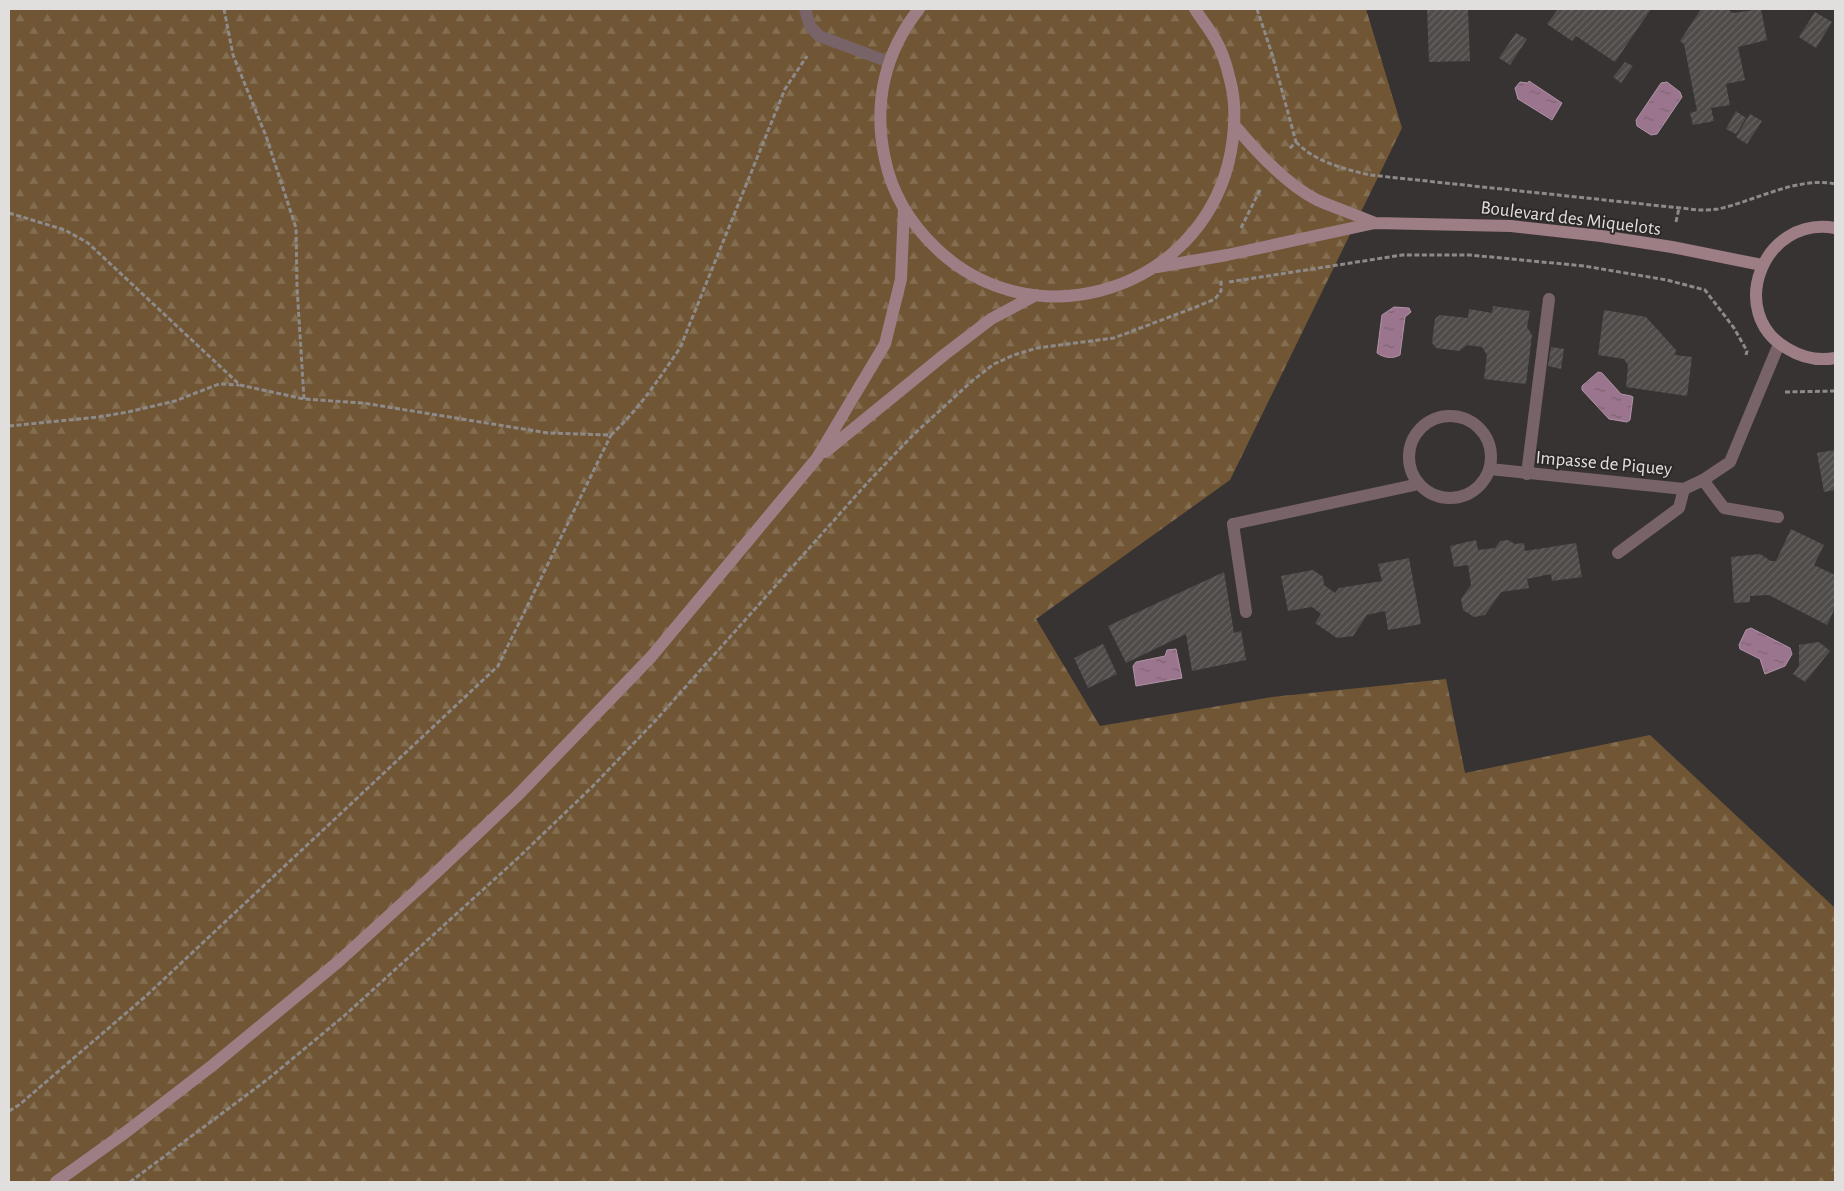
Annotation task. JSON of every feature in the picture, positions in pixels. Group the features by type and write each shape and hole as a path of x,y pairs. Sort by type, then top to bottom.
{"main road":[{"path":"919,9 908,22 897,42 889,62 880,98 880,137 888,174 904,209 922,235 940,253 974,276 1004,289 1036,295 1067,296 1098,292 1127,283 1154,268 1181,247 1203,221 1220,191 1230,159 1235,126 1231,81 1216,39 1195,9"},
{"name":"Boulevard des Miquelots","path":"1235,126 1272,166 1316,199 1374,223"},
{"path":"56,1182 126,1132 213,1065 338,962 517,796 650,657 817,458 885,344 902,279 904,209"},
{"name":"Boulevard des Miquelots","path":"1154,268 1227,255 1374,223 1511,226 1601,236 1762,265"},
{"path":"1835,228 1812,227 1791,234 1774,247 1762,265 1756,286 1757,307 1765,328 1779,344 1799,356 1822,360 1835,358"},
{"path":"817,458 991,319 1036,295"}],"street":[{"path":"805,9 810,26 819,36 889,62"},
{"path":"1527,474 1549,299"},
{"name":"Impasse de Piquey","path":"1490,470 1684,488 1703,480 1730,462 1779,344"},
{"path":"1442,416 1456,416 1470,420 1481,430 1489,442 1492,456 1490,470 1472,492 1459,497 1444,498 1431,493 1420,484 1412,472 1409,458 1411,444 1418,431 1428,422 1442,416"},
{"path":"1703,480 1724,508 1778,517"},
{"path":"1246,612 1233,524 1420,484"},
{"path":"1618,552 1679,508 1684,488"}],"path":[{"path":"224,9 234,55 266,136 296,228 297,287 304,398"},
{"path":"1257,9 1272,54 1296,142 1305,151 1348,170 1370,175 1699,210 1718,209 1804,184 1823,182 1835,184"},
{"path":"9,1111 19,1105 146,996 498,666 611,435 632,416 656,385 680,348 785,89 819,36"},
{"path":"130,1182 268,1079 344,1016 520,857 592,787 656,720 869,481 920,429 972,381 994,364 1014,355 1037,348 1114,338 1216,299 1221,291 1221,274 1227,255 1253,207 1272,166 1296,142"},
{"path":"9,212 65,230 88,243 240,385"},
{"path":"9,426 121,413 175,401 219,384 240,385 304,398 363,403 548,433 611,435"}],"green space":[{"path":"9,9 1366,9 1402,128 1230,480 1036,619 1100,726 1272,697 1446,679 1465,773 1650,735 1835,908 1835,1182 9,1182"}],"water":[{"path":"1529,81 1562,103 1552,120 1518,99 1515,88 1520,82 1528,83"},
{"path":"1667,82 1680,92 1682,97 1657,134 1651,135 1637,126 1636,120 1661,83"},
{"path":"1394,307 1409,308 1411,312 1405,317 1400,355 1389,357 1377,353 1382,315"},
{"path":"1598,372 1602,373 1621,394 1633,397 1630,420 1627,422 1609,419 1582,390 1582,386"},
{"path":"1751,628 1790,648 1792,654 1785,666 1765,674 1760,659 1740,649 1739,645 1746,630"},
{"path":"1176,649 1182,678 1136,686 1133,666 1136,662 1165,656 1167,650"}],"building":[{"path":"1427,9 1468,9 1470,61 1429,62"},
{"path":"1558,9 1651,9 1615,62 1576,36 1572,41 1547,24"},
{"path":"1701,9 1727,9 1733,13 1761,9 1767,40 1738,47 1745,80 1726,84 1730,105 1711,108 1714,121 1693,125 1690,113 1697,111 1684,44 1680,41"},
{"path":"1815,12 1832,22 1816,48 1799,37"},
{"path":"1516,33 1527,39 1510,65 1499,58"},
{"path":"1625,62 1633,66 1621,83 1613,77"},
{"path":"1736,111 1746,118 1736,134 1726,129"},
{"path":"1750,114 1762,121 1747,144 1736,137"},
{"path":"1493,306 1530,311 1527,327 1532,335 1526,384 1484,379 1487,355 1482,347 1467,345 1459,351 1436,348 1432,343 1435,319 1440,315 1468,318 1469,309 1492,313"},
{"path":"1604,310 1646,317 1676,350 1675,355 1692,357 1687,396 1626,387 1628,365 1624,359 1598,355"},
{"path":"1551,347 1564,349 1561,369 1548,366"},
{"path":"1835,450 1835,490 1824,492 1817,453"},
{"path":"1791,529 1824,545 1814,565 1835,575 1835,608 1827,625 1769,595 1750,596 1750,602 1734,603 1731,557 1760,554 1771,561 1776,561"},
{"path":"1476,540 1478,550 1495,548 1500,541 1508,540 1515,544 1524,543 1525,551 1576,543 1582,577 1552,581 1551,574 1527,579 1529,588 1501,592 1485,615 1474,617 1463,610 1461,599 1471,585 1468,565 1454,567 1450,546"},
{"path":"1409,558 1421,624 1388,630 1385,611 1367,615 1353,636 1337,638 1315,623 1321,614 1312,607 1288,611 1281,576 1313,570 1323,577 1324,585 1335,593 1339,588 1382,581 1378,564"},
{"path":"1224,572 1234,633 1241,631 1246,660 1192,671 1186,634 1126,663 1108,626"},
{"path":"1819,642 1830,651 1805,682 1793,674 1799,666 1799,645"},
{"path":"1103,644 1117,674 1088,688 1074,658"}]}
